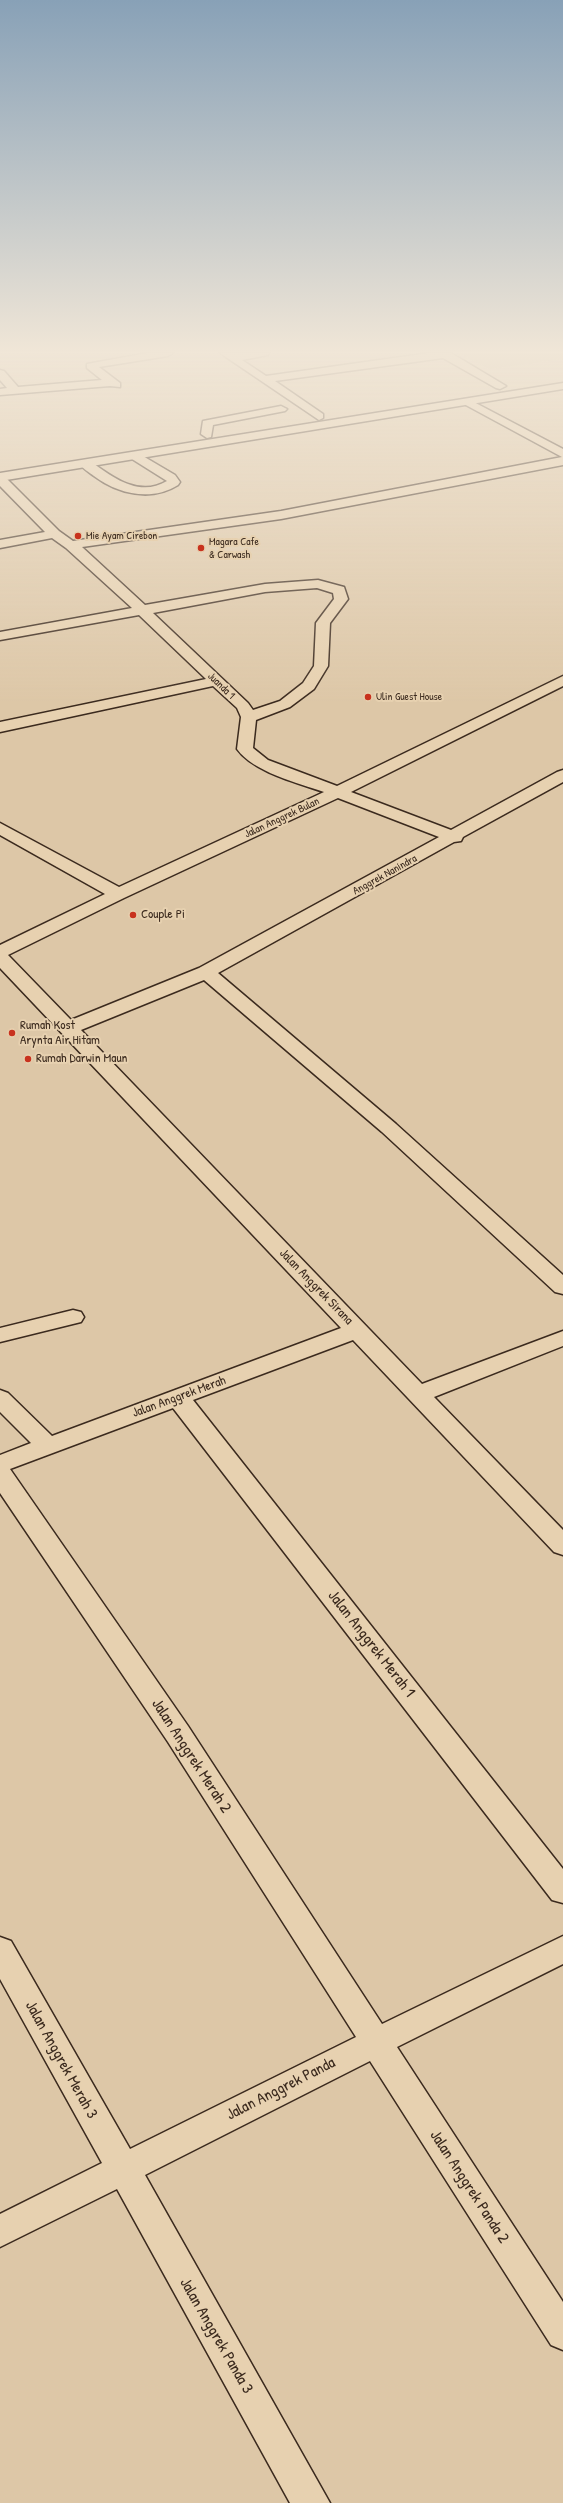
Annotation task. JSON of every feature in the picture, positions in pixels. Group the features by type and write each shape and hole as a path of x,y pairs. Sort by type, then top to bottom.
{"main road":[{"path":"0,478 50,470"},
{"path":"94,470 118,486 127,489 157,488 174,482 172,478 159,470"},
{"path":"71,545 281,515 517,470"},
{"name":"Juanda 1","path":"0,478 54,534 71,545 142,610 243,706 249,716"},
{"path":"0,544 54,534"},
{"path":"0,636 265,588 318,584 339,590 341,599 324,623 321,666 309,686 286,704 249,716 245,749 248,754 262,763 455,837"},
{"name":"Jalan Anggrek Bulan","path":"0,952 118,894 338,792 563,680"},
{"path":"0,727 216,681"},
{"name":"Anggrek Nanindra","path":"69,1028 206,972 455,837 563,775"},
{"path":"0,828 118,894"},
{"path":"0,957 69,1028"},
{"path":"206,972 389,1128 563,1287"},
{"name":"Jalan Anggrek Sirana","path":"69,1028 563,1546"},
{"path":"0,1334 73,1317"},
{"name":"Jalan Anggrek Merah","path":"0,1464 358,1330"},
{"path":"419,1394 563,1338"},
{"path":"0,1398 48,1446"},
{"name":"Jalan Anggrek Merah 1","path":"178,1398 563,1891"},
{"name":"Jalan Anggrek Merah 2","path":"0,1474 178,1734 376,2042"},
{"name":"Jalan Anggrek Panda","path":"0,2231 563,1949"},
{"name":"Jalan Anggrek Merah 3","path":"0,1950 122,2170"},
{"name":"Jalan Anggrek Panda 2","path":"376,2042 563,2333"},
{"name":"Jalan Anggrek Panda 3","path":"122,2170 311,2503"}],"place":[{"name":"Mie Ayam Cirebon","path":"78,536"},
{"name":"Magara Cafe & Carwash","path":"201,548"},
{"name":"Ulin Guest House","path":"368,697"},
{"name":"Couple Pi","path":"133,915"},
{"name":"Rumah Kost Arynta Air Hitam","path":"12,1033"},
{"name":"Rumah Darwin Maun","path":"28,1059"}]}
